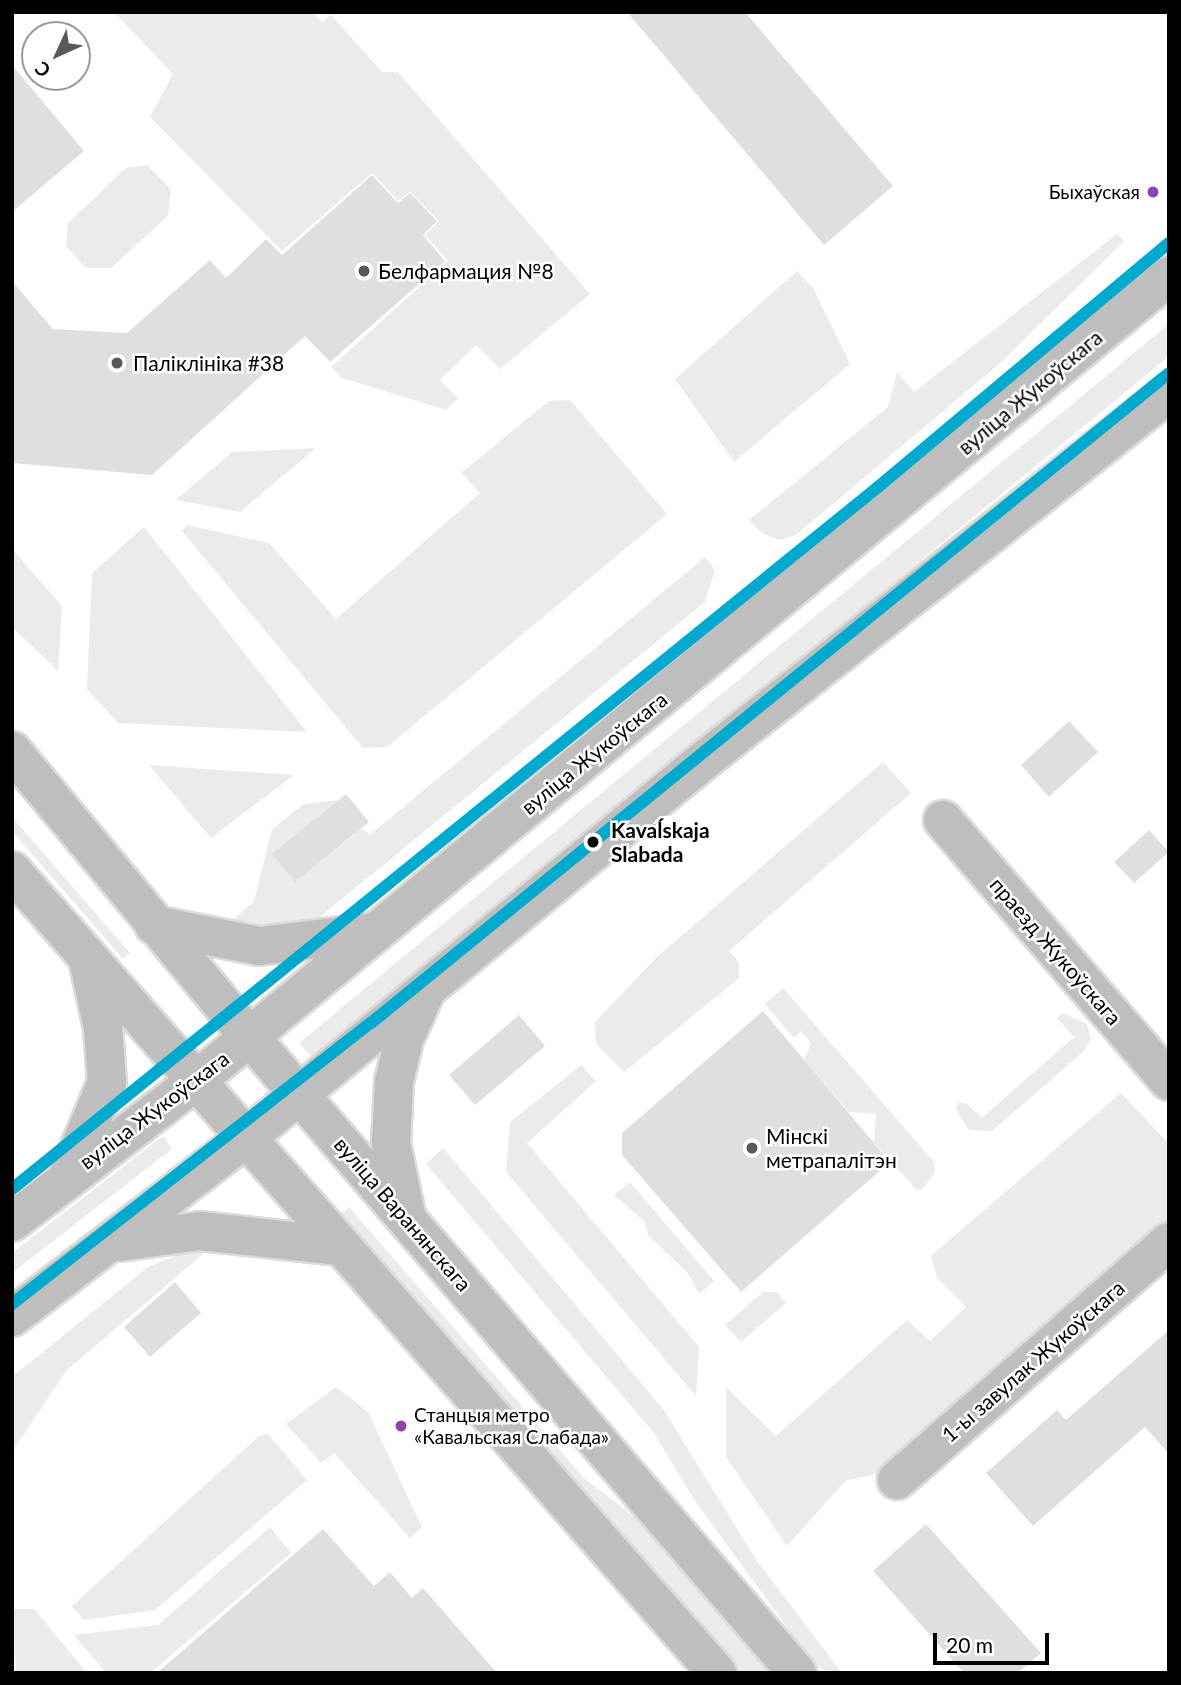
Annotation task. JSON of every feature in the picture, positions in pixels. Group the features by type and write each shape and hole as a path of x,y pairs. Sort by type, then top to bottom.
{"main road":[{"name":"вуліца Жукоўскага","path":"12,1222 66,1177 196,1081 1169,276"},
{"path":"12,1317 245,1139 693,769 1166,401"},
{"name":"вуліца Варанянскага","path":"12,751 154,925 797,1673"},
{"name":"праезд Жукоўскага","path":"943,820 1169,1081"},
{"path":"12,871 717,1673"},
{"path":"154,925 259,946 377,932"},
{"path":"66,1177 107,1082 103,1028 88,958"},
{"path":"407,1219 391,1143 394,1082 404,1039 426,990"},
{"path":"109,1244 200,1231 339,1246"},
{"name":"1-ы завулак Жукоўскага","path":"897,1480 1169,1242"}],"shaded area":[{"path":"114,12 313,12 322,22 331,15 382,72 398,72 590,294 500,369 476,345 440,380 458,398 446,410 342,378 331,367 448,261 425,235 439,221 410,192 398,201 372,173 282,251 150,117 173,74"},
{"path":"147,165 171,189 168,216 111,268 86,268 66,246 68,223 126,168"},
{"path":"1117,234 1124,241 1005,359 796,535 780,540 763,534 749,520 888,407 897,372 914,392"},
{"path":"797,271 813,288 850,364 734,462 675,379"},
{"path":"1169,324 1169,356 314,1060 299,1043"},
{"path":"570,400 667,514 387,747 363,748 182,531 187,525 269,543 336,619 480,493 461,473 549,401"},
{"path":"316,448 240,512 176,500 232,452"},
{"path":"144,527 307,732 118,723 87,689 92,573"},
{"path":"12,549 62,606 58,671 12,627"},
{"path":"705,557 715,570 705,602 315,921 282,930 245,927 234,919 254,901 272,829 304,804 339,800 295,882 361,829 371,834"},
{"path":"883,762 911,793 729,951 739,962 739,978 624,1072 596,1044 595,1022 658,956"},
{"path":"149,765 294,775 211,838"},
{"path":"12,817 130,953 123,959 12,831"},
{"path":"783,988 934,1162 935,1172 923,1189 917,1190 874,1142 876,1114 849,1112 804,1060 811,1043 801,1031 794,1038 765,1004"},
{"path":"1063,1013 1087,1024 1091,1039 1083,1052 992,1131 969,1130 956,1109 958,1103 966,1103 982,1118 1074,1037 1057,1018"},
{"path":"581,1065 596,1081 527,1143 699,1347 696,1396 506,1172 510,1122"},
{"path":"1121,1093 1169,1144 1169,1227 888,1471 845,1481 787,1546 726,1457 726,1387 776,1436 907,1320 930,1341 966,1307 937,1278 931,1256"},
{"path":"163,1136 172,1149 12,1273 12,1253"},
{"path":"443,1148 663,1409 757,1561 842,1673 817,1668 695,1501 654,1433 426,1164"},
{"path":"630,1182 714,1281 699,1294 687,1272 648,1235 644,1221 614,1195"},
{"path":"349,1207 584,1478 654,1532 696,1574 770,1673 740,1673 341,1214"},
{"path":"196,1247 203,1254 66,1371 12,1452 12,1377 148,1267"},
{"path":"763,1292 777,1292 786,1303 741,1342 725,1325"},
{"path":"336,1387 368,1412 422,1527 410,1538 334,1453 321,1463 286,1424"},
{"path":"268,1434 307,1480 155,1610 84,1620 72,1606 259,1436"},
{"path":"270,1527 291,1553 150,1673 106,1673 74,1635 158,1625"},
{"path":"12,1609 34,1609 87,1673 16,1673"}],"building":[{"path":"627,12 745,12 893,186 824,245"},
{"path":"12,65 21,76 21,91 34,91 84,151 12,212"},
{"path":"372,175 398,203 410,193 437,221 423,235 445,261 330,362 305,336 152,475 12,463 12,281 53,329 127,333 210,260 226,278 266,239 282,255"},
{"path":"1069,721 1098,752 1049,797 1021,765"},
{"path":"346,794 369,822 295,882 272,854"},
{"path":"1149,830 1169,852 1134,883 1114,862"},
{"path":"763,1011 890,1162 741,1292 622,1155 622,1133"},
{"path":"519,1015 545,1046 475,1105 449,1075"},
{"path":"175,1282 201,1313 150,1357 124,1327"},
{"path":"1169,1330 1169,1454 1145,1427 1033,1526 986,1473 1057,1410 1066,1420"},
{"path":"926,1524 1041,1653 1018,1673 964,1673 873,1571"},
{"path":"323,1529 374,1586 390,1572 412,1598 423,1588 497,1673 157,1673"}],"transit line":[{"path":"12,1189 878,487 1169,243"},
{"path":"12,1304 371,1023 1169,373"}],"place":[{"name":"Быхаўская","path":"1153,192"},
{"name":"Белфармация №8","path":"364,271"},
{"name":"Паліклініка #38","path":"117,363"},
{"name":"Kavaĺskaja Slabada","path":"593,842"},
{"name":"Мінскі метрапалітэн","path":"752,1148"},
{"name":"Станцыя метро «Кавальская Слабада»","path":"401,1426"}]}
